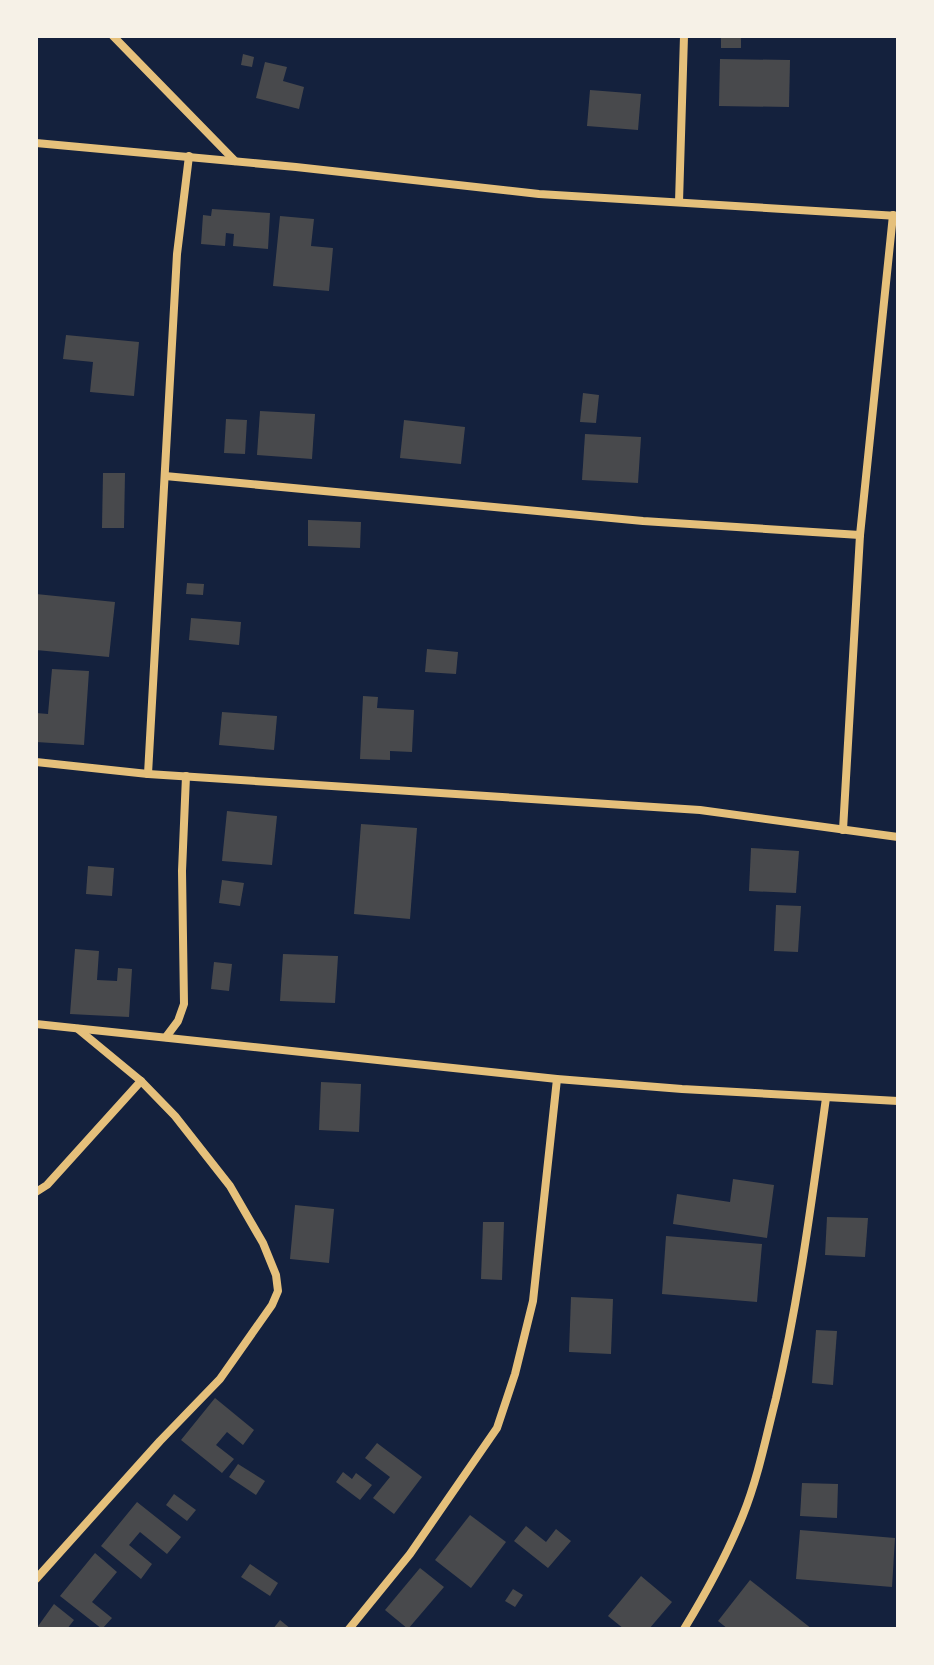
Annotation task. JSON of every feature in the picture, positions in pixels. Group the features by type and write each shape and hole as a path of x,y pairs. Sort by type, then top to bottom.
{"street":[{"path":"113,36 235,161"},
{"path":"679,202 684,36"},
{"path":"36,143 189,156 539,194 896,216 860,535 843,830"},
{"path":"148,774 177,254 189,156"},
{"path":"165,476 643,521 860,535"},
{"path":"36,762 148,774 700,810 898,837"},
{"path":"166,1037 184,1004 186,981 182,871 186,776"},
{"path":"36,1024 557,1079 898,1101"},
{"path":"36,1579 220,1379 272,1305 278,1291 276,1275 263,1243 230,1186 175,1116 141,1081 77,1028"},
{"path":"349,1629 410,1554 497,1428 515,1374 533,1301 557,1079"},
{"path":"36,1192 47,1185 141,1081"},
{"path":"684,1629 706,1592 743,1515 764,1447 801,1274 826,1098"}],"building":[{"path":"721,37 741,37 741,48 721,48"},
{"path":"243,54 254,57 252,67 241,65"},
{"path":"720,59 790,60 789,107 719,106"},
{"path":"265,62 287,67 283,81 304,87 299,109 256,98"},
{"path":"590,90 641,94 638,130 587,126"},
{"path":"212,209 270,213 268,249 233,246 234,234 226,233 225,246 201,244 203,215 211,216"},
{"path":"280,216 314,219 311,246 333,248 329,291 273,286"},
{"path":"66,335 139,342 134,396 90,392 93,362 63,359"},
{"path":"583,393 599,395 596,423 580,422"},
{"path":"260,411 315,414 312,459 257,455"},
{"path":"226,419 247,420 245,454 224,453"},
{"path":"404,420 465,427 461,464 400,458"},
{"path":"585,434 641,437 638,483 582,480"},
{"path":"103,473 125,473 124,528 102,528"},
{"path":"308,520 361,522 360,548 308,546"},
{"path":"187,583 204,584 203,595 186,594"},
{"path":"36,594 115,602 109,657 36,650"},
{"path":"191,618 241,622 239,645 189,640"},
{"path":"427,649 458,652 456,674 425,672"},
{"path":"52,669 89,671 84,745 36,742 36,713 48,714"},
{"path":"363,696 378,697 377,708 414,710 412,752 390,751 390,760 360,759"},
{"path":"222,712 277,716 274,750 219,745"},
{"path":"227,811 277,816 272,865 222,861"},
{"path":"361,824 417,828 410,919 354,914"},
{"path":"751,848 799,851 796,893 749,891"},
{"path":"88,866 114,868 112,896 86,894"},
{"path":"222,880 244,883 240,906 219,903"},
{"path":"776,905 801,906 798,952 774,951"},
{"path":"75,949 99,951 97,980 117,981 118,968 132,969 129,1017 70,1014"},
{"path":"283,954 338,956 335,1003 280,1001"},
{"path":"214,962 232,964 229,991 211,989"},
{"path":"321,1082 361,1084 359,1132 319,1130"},
{"path":"733,1179 774,1185 767,1238 673,1224 677,1194 730,1202"},
{"path":"295,1205 334,1209 329,1263 290,1259"},
{"path":"827,1217 868,1218 865,1257 825,1255"},
{"path":"483,1222 504,1222 502,1280 481,1279"},
{"path":"666,1236 762,1244 757,1302 662,1294"},
{"path":"571,1297 613,1299 611,1354 569,1352"},
{"path":"816,1330 837,1331 833,1385 812,1383"},
{"path":"215,1398 254,1430 243,1445 227,1432 216,1445 234,1459 222,1473 181,1440"},
{"path":"377,1443 422,1477 394,1514 373,1498 390,1477 365,1458"},
{"path":"238,1464 265,1481 256,1495 229,1477"},
{"path":"343,1472 352,1479 356,1473 372,1485 360,1500 336,1482"},
{"path":"802,1483 838,1484 837,1518 800,1516"},
{"path":"174,1494 196,1510 187,1521 166,1505"},
{"path":"137,1502 181,1537 167,1554 140,1532 129,1545 152,1564 141,1579 101,1546"},
{"path":"470,1515 506,1542 471,1588 435,1560"},
{"path":"526,1526 546,1542 556,1529 571,1541 548,1568 514,1541"},
{"path":"800,1530 895,1538 892,1587 796,1579"},
{"path":"95,1553 117,1572 92,1602 112,1618 102,1629 60,1596"},
{"path":"250,1564 278,1583 270,1596 241,1577"},
{"path":"420,1568 444,1587 408,1629 385,1610"},
{"path":"641,1576 672,1602 649,1629 624,1629 608,1616"},
{"path":"750,1580 812,1629 728,1629 718,1621"},
{"path":"513,1589 523,1595 515,1607 505,1601"},
{"path":"54,1604 74,1620 67,1629 36,1629"},
{"path":"280,1620 291,1629 273,1629"}]}
